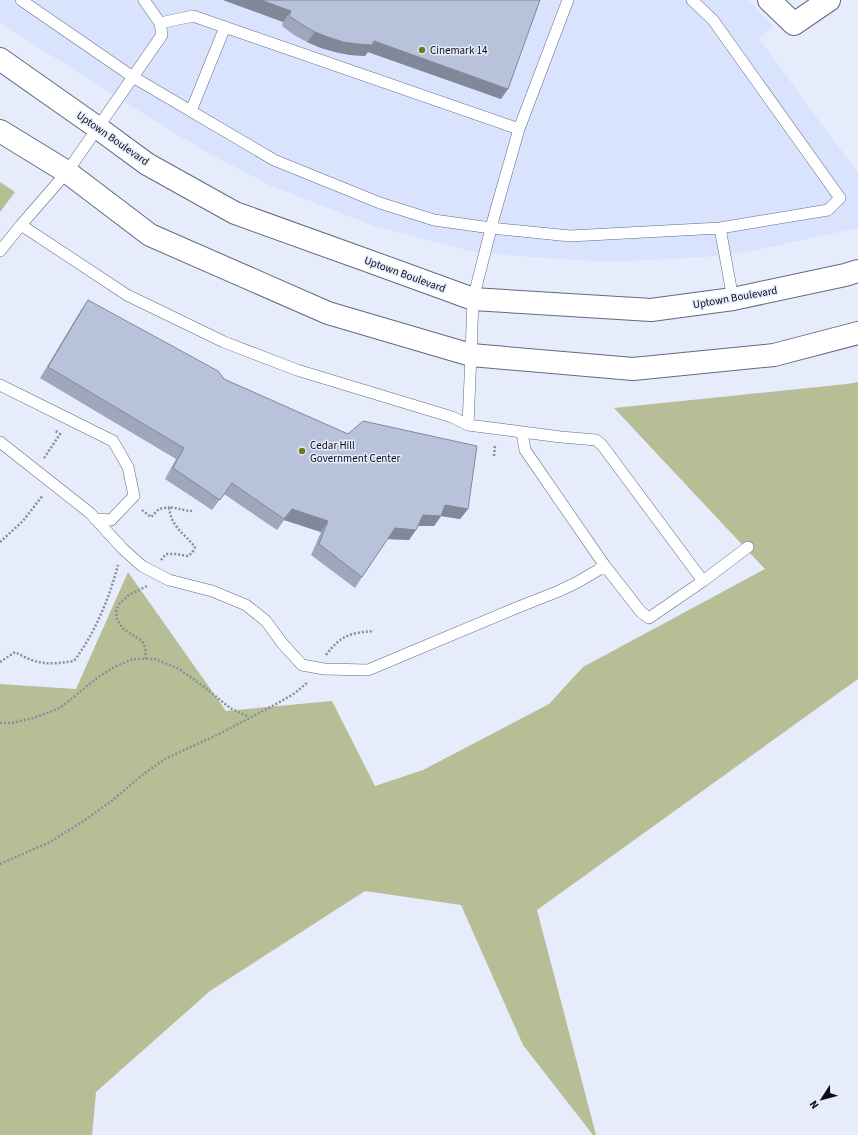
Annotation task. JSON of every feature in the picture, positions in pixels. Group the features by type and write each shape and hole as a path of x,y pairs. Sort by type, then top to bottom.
{"street":[{"path":"769,0 794,24 829,0"},
{"name":"Uptown Boulevard","path":"0,59 147,164 235,213 473,299 651,310 733,299 858,271"},
{"path":"0,131 67,172 150,234 328,313 471,355 633,369 774,355 858,333"}],"lane":[{"path":"21,0 133,77 274,160 380,203 434,220 491,228 570,236 720,228 828,210 840,198 713,20 692,0"},
{"path":"0,251 67,172 162,35 160,22 144,0"},
{"path":"468,425 473,299 502,186 519,130 568,0"},
{"path":"160,22 193,16 519,130"},
{"path":"191,111 225,28"},
{"path":"21,225 128,295 224,342 297,370 452,417 468,425 596,440 602,445 703,581"},
{"path":"720,228 733,299"},
{"path":"0,385 113,441 128,467 134,496 111,520 95,519"},
{"path":"522,432 526,450 605,566 641,612 649,618 703,581 748,547"},
{"path":"0,442 90,513 123,549 142,566 169,580 212,591 246,605 266,621 282,644 302,665 324,669 368,670 560,591 605,566"}],"path":[{"path":"35,470 60,434 48,426"},
{"path":"494,456 495,440"},
{"path":"0,542 23,521 52,483"},
{"path":"151,518 159,509 169,507"},
{"path":"0,662 15,652 26,658 41,663 57,664 74,661 84,648 105,604 116,575 123,549"},
{"path":"322,660 334,645 345,636 357,632 374,631"},
{"path":"0,723 11,723 34,718 60,708 97,678 114,667 133,659 155,659 179,669 230,708 250,717"},
{"path":"0,864 50,842 113,800 141,776 165,759 219,734 278,703 295,693 309,680"}],"shaded area":[{"path":"0,0 748,0 774,26 759,39 858,173 858,228 752,251 705,257 608,262 516,256 470,251 377,227 269,185 201,149 0,23"}],"green space":[{"path":"0,182 15,192 0,212"},
{"path":"858,382 858,679 537,910 596,1135 593,1135 523,1045 461,905 365,891 210,991 96,1092 92,1135 0,1135 0,684 76,689 128,572 226,711 332,701 375,786 423,770 549,704 583,667 765,569 614,408"}],"building":[{"name":"Cinemark 14","path":"261,0 540,0 508,89 374,41 372,45 357,44 343,42 328,37 315,32 289,16 291,11"},
{"name":"Cedar Hill Government Center","path":"88,300 218,371 224,379 348,434 363,421 477,446 468,509 445,505 441,516 423,515 416,530 395,528 362,577 319,544 328,521 292,509 284,519 232,483 220,500 173,468 184,448 48,367"}],"place":[{"name":"Cinemark 14","path":"422,50"},
{"name":"Cedar Hill Government Center","path":"302,451"}]}
